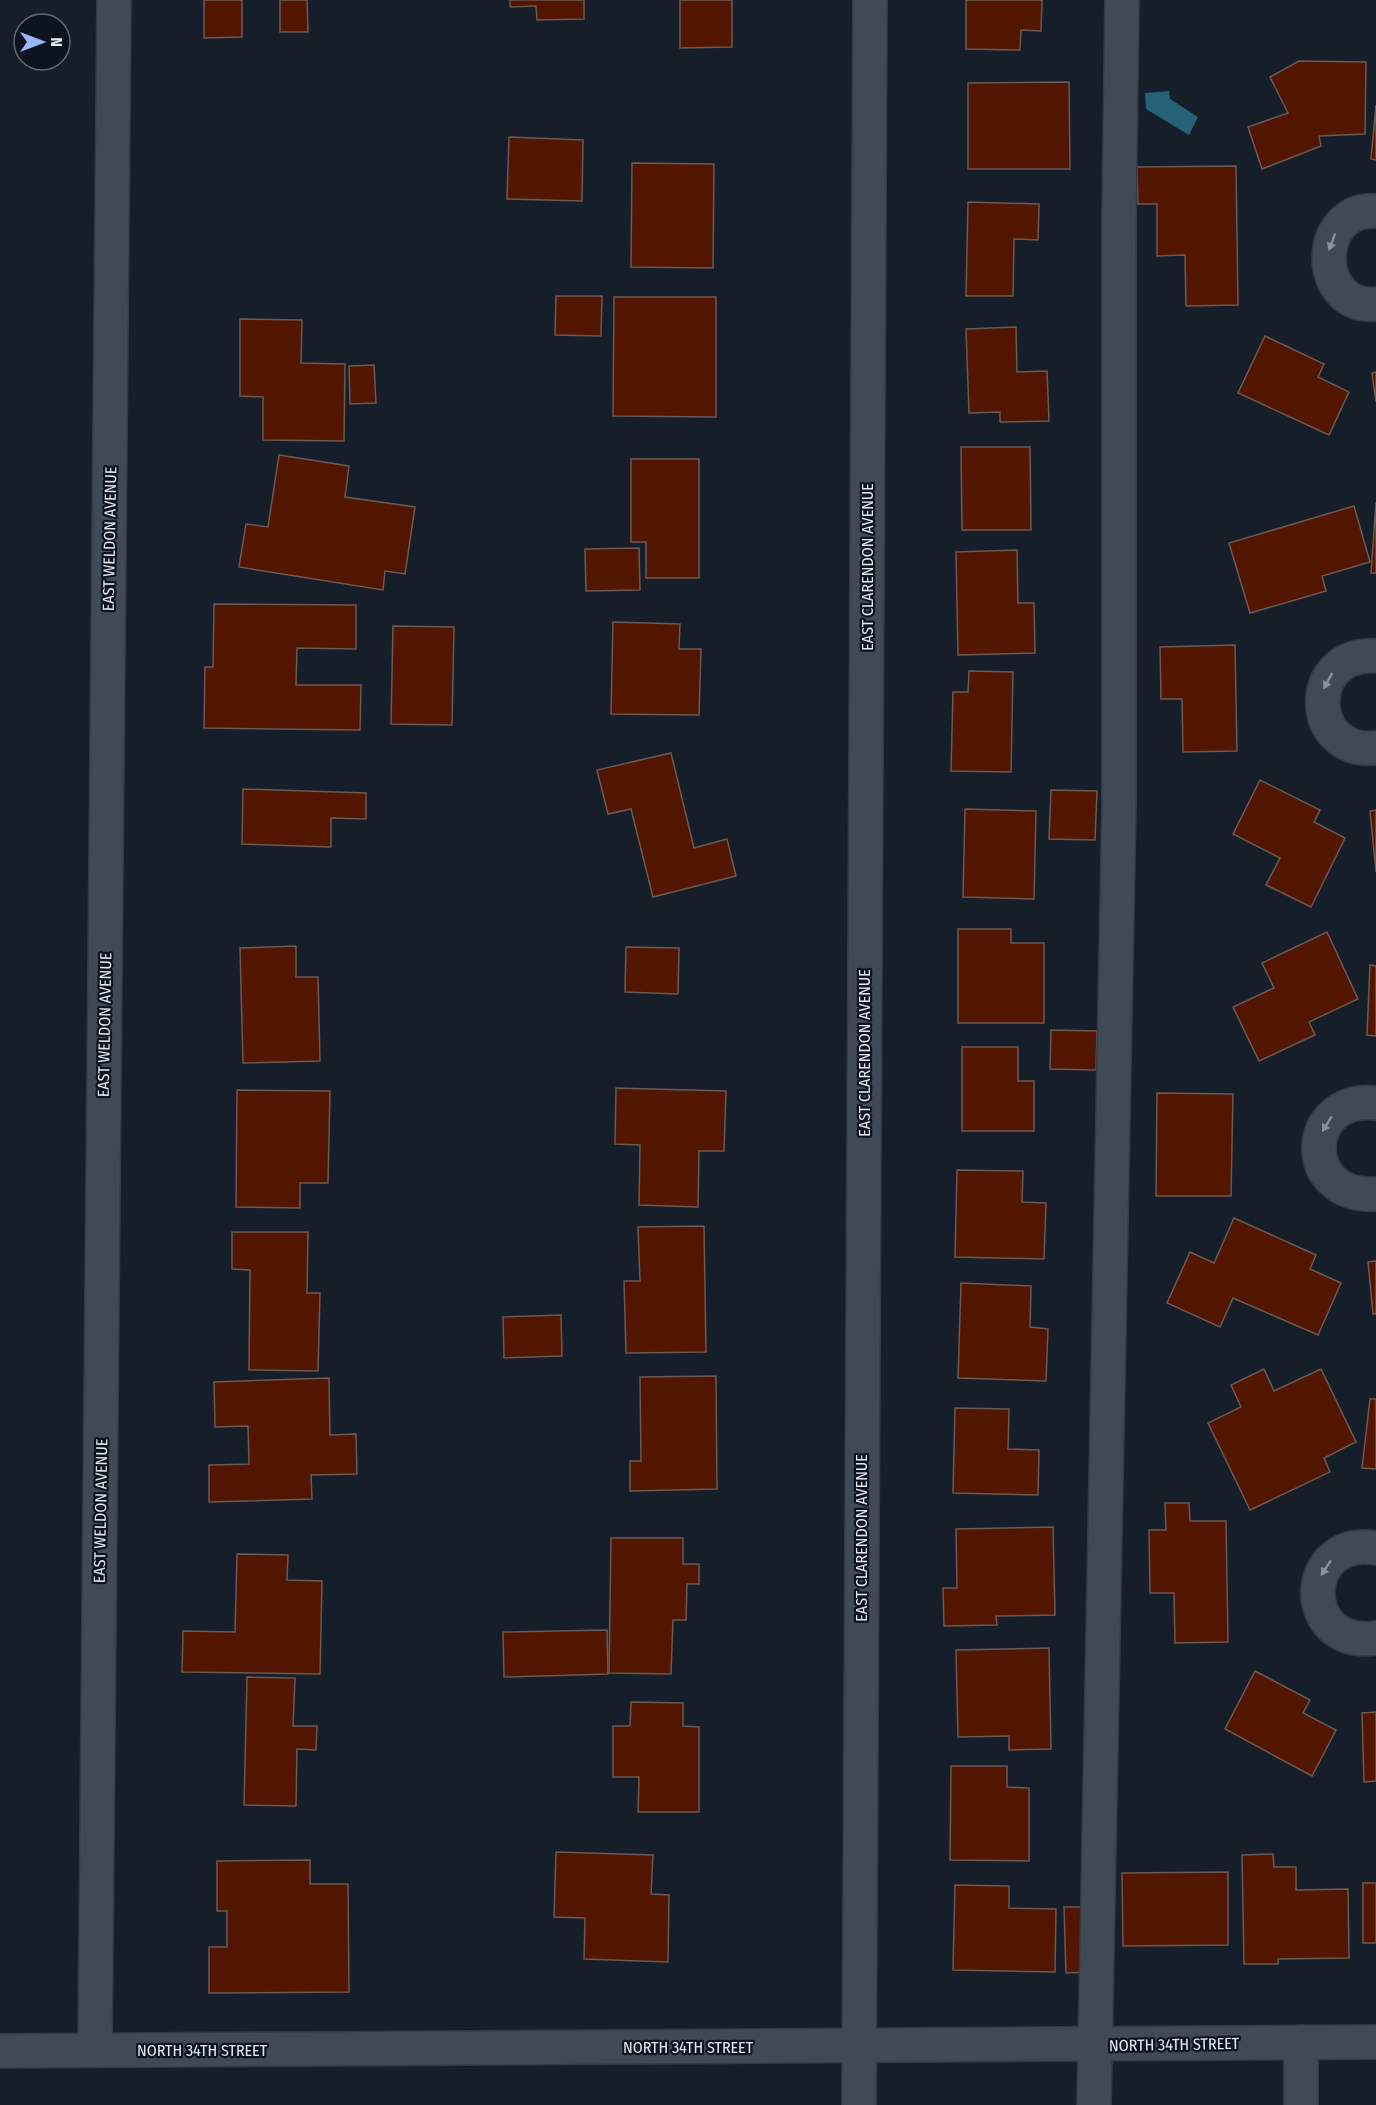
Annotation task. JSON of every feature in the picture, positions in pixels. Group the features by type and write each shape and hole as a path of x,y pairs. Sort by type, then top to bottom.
{"street":[{"name":"EAST WELDON AVENUE","path":"95,2050 114,0"},
{"name":"EAST CLARENDON AVENUE","path":"858,2105 870,0"},
{"path":"1094,2105 1097,2046 1119,803 1119,217 1122,0"},
{"path":"1376,211 1356,214 1343,223 1328,249 1328,264 1332,280 1342,292 1356,301 1376,304"},
{"path":"1376,656 1350,658 1338,667 1328,679 1323,693 1322,709 1327,724 1336,736 1349,745 1365,749 1376,748"},
{"path":"1376,1103 1361,1101 1340,1109 1324,1125 1319,1139 1319,1155 1323,1170 1332,1183 1346,1192 1361,1195 1376,1194"},
{"path":"1376,1548 1360,1546 1345,1550 1332,1558 1323,1569 1318,1584 1318,1600 1322,1615 1331,1628 1344,1636 1360,1640 1376,1638"},
{"path":"1301,2042 1301,2105"},
{"name":"NORTH 34TH STREET","path":"0,2051 1097,2046 1376,2042"}],"water":[{"path":"1169,91 1170,99 1198,117 1189,135 1146,109 1145,93"}],"building":[{"path":"204,0 242,0 242,37 204,38"},
{"path":"280,0 307,0 308,32 280,32"},
{"path":"510,0 584,0 584,19 537,20 536,6 510,7"},
{"path":"680,0 732,0 732,47 680,48"},
{"path":"966,0 1042,0 1041,31 1021,30 1020,50 966,49"},
{"path":"1299,61 1366,62 1365,134 1319,136 1321,146 1262,169 1248,127 1288,113 1270,77"},
{"path":"1069,82 1070,169 968,169 968,83"},
{"path":"1376,105 1376,160 1371,159"},
{"path":"509,137 583,140 582,201 507,199"},
{"path":"632,163 714,164 713,268 631,267"},
{"path":"1236,166 1238,305 1186,306 1185,255 1157,256 1157,204 1138,204 1137,167"},
{"path":"968,202 1039,204 1038,240 1014,239 1013,296 966,296"},
{"path":"556,296 602,296 601,336 555,335"},
{"path":"614,297 716,297 716,417 613,416"},
{"path":"240,319 302,320 301,363 345,364 344,441 263,440 263,397 240,396"},
{"path":"1016,327 1017,372 1047,371 1049,421 1000,422 1000,412 969,413 966,329"},
{"path":"1265,336 1324,364 1318,377 1349,392 1329,435 1238,393"},
{"path":"374,365 376,403 350,404 349,366"},
{"path":"1376,372 1376,402 1372,373"},
{"path":"961,447 1030,447 1031,530 962,530"},
{"path":"279,455 349,466 345,497 415,507 405,574 385,571 383,590 239,567 246,524 268,527"},
{"path":"631,459 699,459 699,578 646,578 646,542 631,542"},
{"path":"1376,502 1376,573 1371,573"},
{"path":"1354,506 1370,562 1322,576 1326,591 1250,613 1229,543"},
{"path":"639,548 640,590 586,591 585,549"},
{"path":"1017,550 1018,603 1034,603 1035,653 958,655 956,552"},
{"path":"214,604 356,605 356,649 297,648 296,685 361,685 360,730 204,728 205,667 213,667"},
{"path":"613,622 680,624 679,649 701,649 699,715 611,714"},
{"path":"393,626 454,627 452,725 391,724"},
{"path":"1235,645 1237,751 1183,752 1182,699 1161,699 1160,647"},
{"path":"969,671 1013,672 1011,772 951,771 953,692 968,692"},
{"path":"671,753 694,848 727,839 736,876 653,897 631,809 608,814 597,770"},
{"path":"1260,780 1320,810 1314,822 1345,838 1311,907 1266,885 1280,858 1233,834"},
{"path":"243,789 366,793 366,819 331,818 331,847 242,844"},
{"path":"1051,790 1097,791 1095,840 1049,839"},
{"path":"965,809 1036,811 1034,899 963,897"},
{"path":"1376,810 1376,872 1370,811"},
{"path":"958,929 1011,929 1011,943 1044,943 1044,1023 958,1023"},
{"path":"1327,932 1358,999 1309,1022 1315,1035 1259,1061 1233,1007 1274,988 1262,963"},
{"path":"296,946 296,977 318,977 320,1061 243,1063 240,948"},
{"path":"626,947 679,948 678,994 625,992"},
{"path":"1370,965 1376,966 1376,1036 1367,1035"},
{"path":"1051,1030 1097,1031 1096,1070 1050,1069"},
{"path":"962,1047 1018,1047 1018,1081 1034,1081 1034,1131 962,1131"},
{"path":"616,1088 726,1091 724,1151 699,1151 698,1207 639,1205 640,1145 615,1144"},
{"path":"237,1090 330,1091 328,1183 300,1183 300,1208 236,1207"},
{"path":"1157,1093 1233,1094 1231,1196 1156,1196"},
{"path":"957,1170 1023,1171 1022,1202 1046,1203 1044,1259 955,1257"},
{"path":"1234,1218 1316,1255 1310,1269 1341,1283 1318,1335 1233,1298 1220,1327 1167,1303 1190,1252 1214,1263"},
{"path":"704,1226 706,1352 626,1353 624,1281 640,1281 638,1227"},
{"path":"232,1232 308,1232 307,1293 320,1293 318,1371 249,1370 250,1270 232,1269"},
{"path":"1376,1261 1376,1314 1373,1314 1368,1262"},
{"path":"961,1283 1031,1286 1030,1327 1048,1329 1046,1381 958,1378"},
{"path":"561,1315 562,1356 504,1358 503,1317"},
{"path":"1264,1369 1274,1391 1321,1369 1356,1442 1324,1458 1330,1472 1250,1510 1208,1423 1241,1407 1231,1385"},
{"path":"716,1376 717,1489 630,1491 630,1461 641,1461 640,1377"},
{"path":"329,1378 330,1435 356,1434 357,1474 311,1475 312,1499 209,1502 209,1465 249,1464 248,1426 215,1427 214,1382"},
{"path":"1370,1399 1376,1399 1376,1469 1362,1468"},
{"path":"955,1408 1009,1409 1008,1449 1039,1450 1038,1495 953,1493"},
{"path":"1165,1503 1189,1503 1190,1521 1226,1521 1228,1642 1175,1643 1174,1593 1150,1593 1149,1530 1166,1530"},
{"path":"1053,1527 1055,1615 996,1616 997,1625 944,1626 943,1588 957,1588 956,1529"},
{"path":"611,1538 683,1538 683,1564 699,1564 699,1584 687,1584 686,1620 673,1620 671,1674 609,1673"},
{"path":"237,1554 288,1555 287,1580 322,1581 320,1674 182,1672 183,1631 235,1632"},
{"path":"607,1630 608,1674 504,1677 503,1632"},
{"path":"1049,1648 1051,1749 1009,1750 1009,1736 958,1737 956,1650"},
{"path":"1255,1671 1310,1700 1303,1713 1336,1730 1312,1776 1225,1729"},
{"path":"247,1677 295,1678 293,1726 317,1726 316,1750 297,1749 296,1806 244,1805"},
{"path":"631,1702 683,1703 683,1726 699,1727 699,1812 638,1812 639,1777 613,1777 613,1726 630,1726"},
{"path":"1376,1712 1376,1781 1364,1782 1362,1713"},
{"path":"951,1766 1007,1766 1007,1787 1029,1788 1029,1861 950,1860"},
{"path":"556,1852 653,1855 651,1894 669,1895 668,1962 584,1959 585,1918 554,1917"},
{"path":"1273,1854 1274,1867 1296,1867 1296,1890 1348,1889 1349,1958 1278,1959 1278,1964 1244,1964 1242,1855"},
{"path":"310,1860 310,1884 348,1884 349,1992 209,1993 209,1947 227,1947 227,1911 217,1911 217,1861"},
{"path":"1228,1872 1228,1945 1123,1946 1122,1873"},
{"path":"1363,1883 1376,1883 1376,1943 1363,1943"},
{"path":"955,1885 1009,1886 1009,1908 1056,1909 1055,1972 953,1970"},
{"path":"1064,1907 1090,1907 1091,1972 1066,1973"}]}
